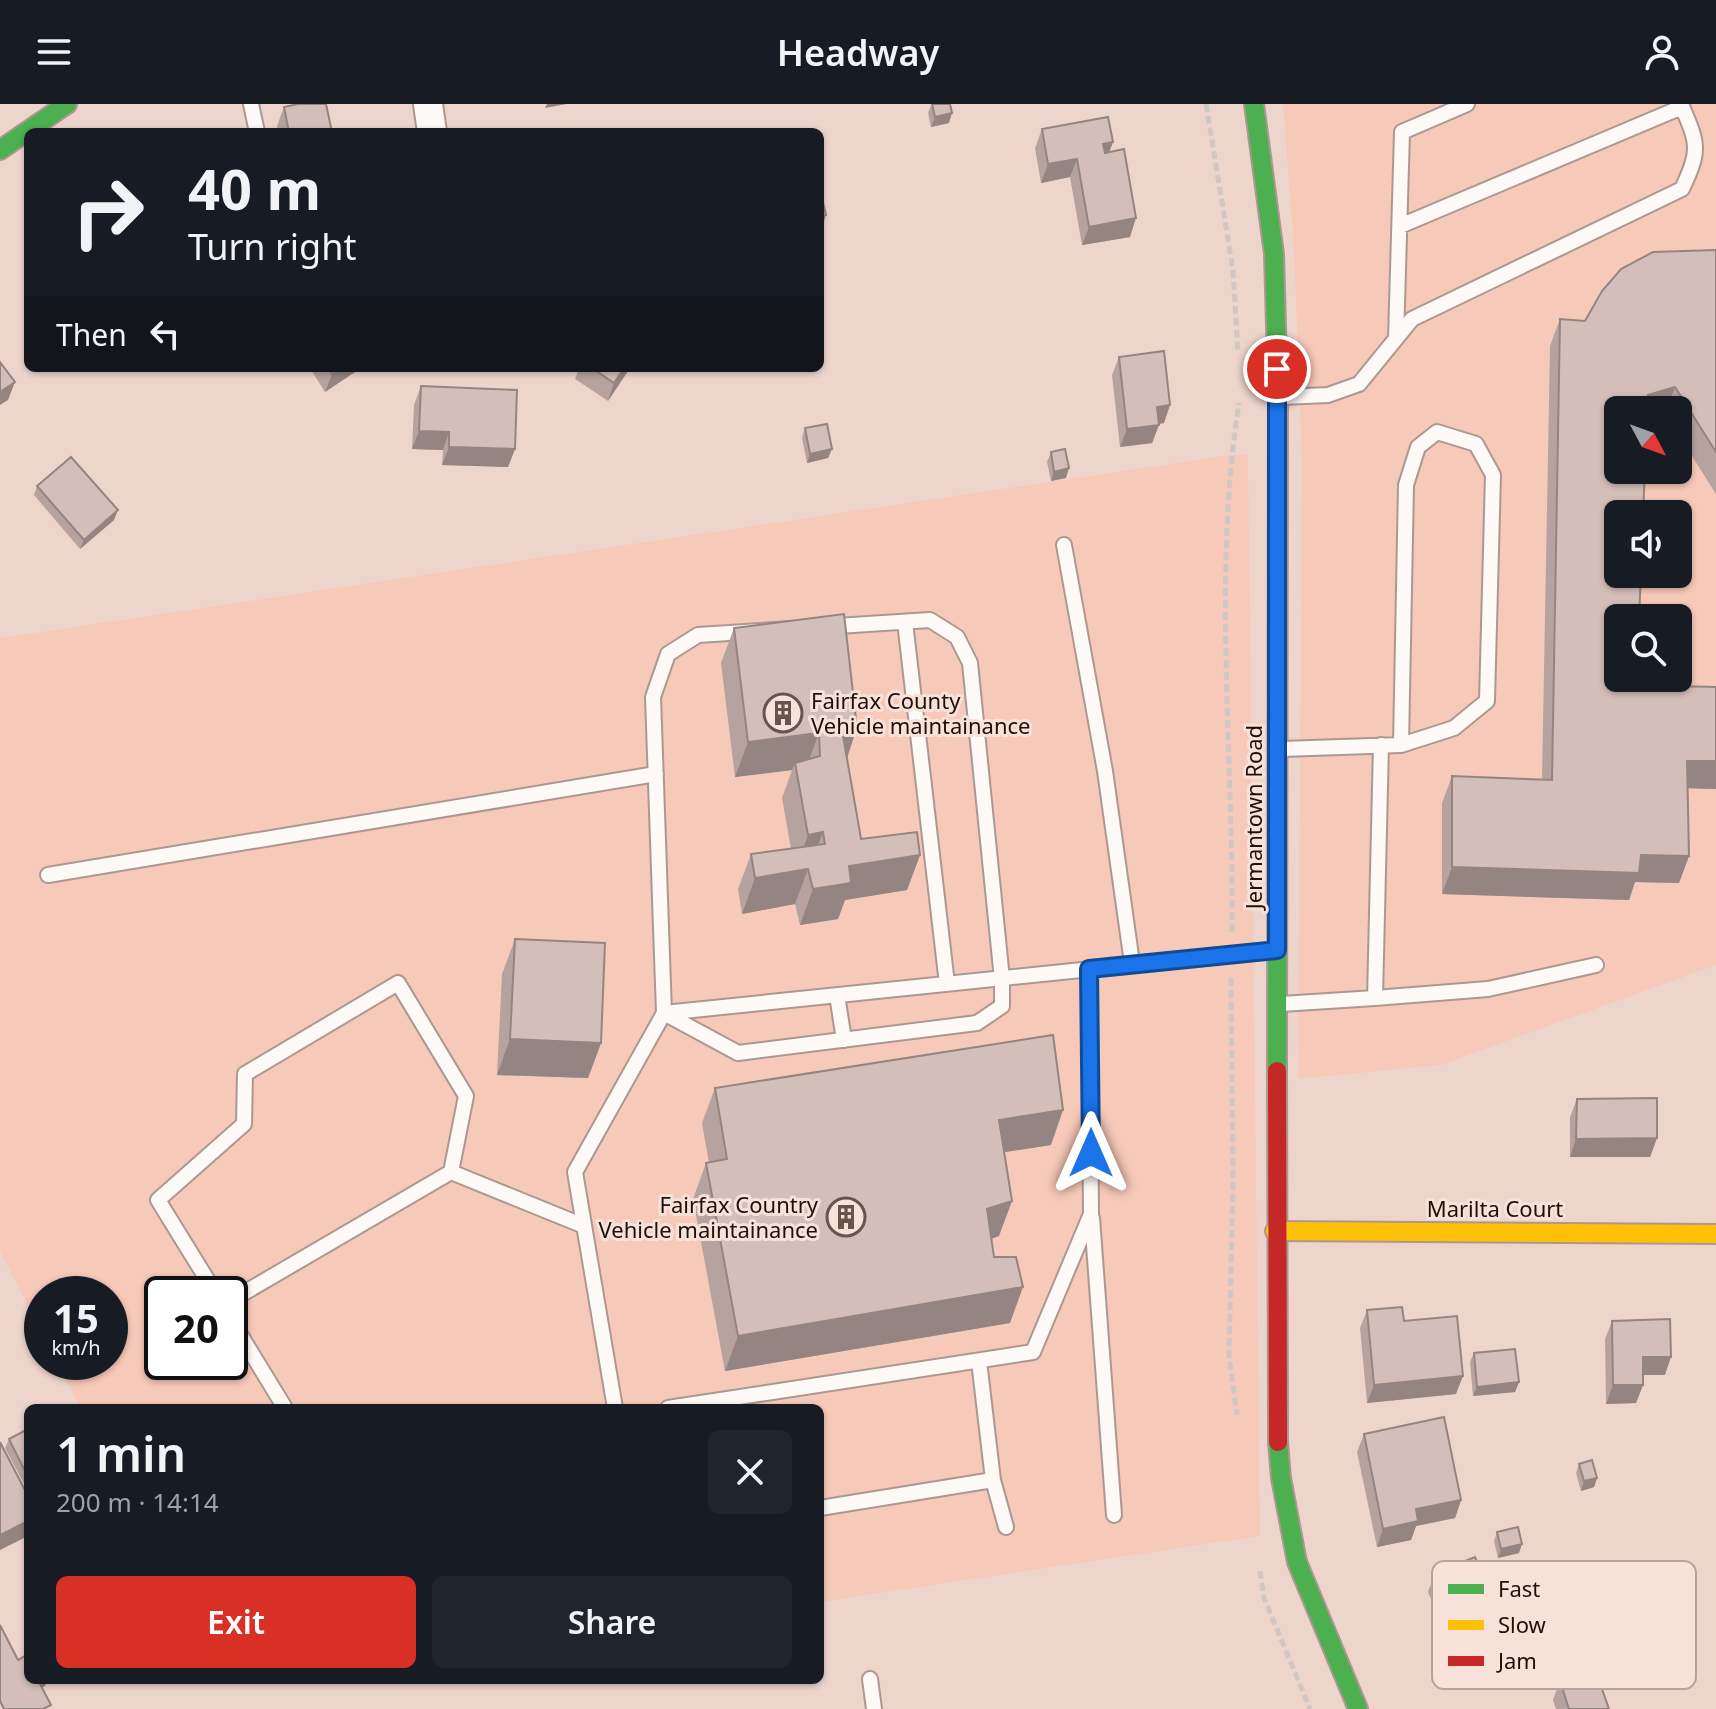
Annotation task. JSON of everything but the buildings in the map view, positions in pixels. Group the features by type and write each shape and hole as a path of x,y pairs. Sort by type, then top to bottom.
{"main road":[{"path":"32,128 67,104"},
{"name":"Jermantown Road","path":"1254,104 1274,254 1278,398 1276,1408 1288,1520 1297,1562 1358,1709"},
{"path":"0,150 24,134"},
{"name":"Marilta Court","path":"1275,1231 1716,1234"}],"street":[{"path":"428,104 431,128"}],"lane":[{"path":"251,104 256,128"},
{"path":"1396,339 1402,132 1467,104"},
{"path":"1278,398 1328,395 1359,384 1412,319 1682,189 1696,159 1694,136 1681,105 1400,226"},
{"path":"1277,749 1401,745 1454,728 1487,701 1493,475 1476,444 1437,432 1418,447 1406,485 1401,745"},
{"path":"1064,545 1105,771 1132,963"},
{"path":"614,1404 575,1172 664,1013 653,697 668,654 698,635 930,620 957,637 970,663 1002,979 1002,1006 977,1023 738,1053 664,1013"},
{"path":"905,622 947,984"},
{"path":"1375,998 1381,745"},
{"path":"48,875 656,774"},
{"path":"664,1013 1277,950"},
{"path":"1277,1005 1488,989 1596,965"},
{"path":"1089,969 1091,1214 1114,1515"},
{"path":"205,1276 158,1200 244,1124 245,1074 398,983 466,1096 451,1172 248,1290"},
{"path":"837,995 844,1040"},
{"path":"451,1172 584,1226"},
{"path":"694,1404 1033,1352 1091,1214"},
{"path":"248,1347 283,1404"},
{"path":"979,1361 993,1480 1006,1527"},
{"path":"824,1507 993,1480"},
{"path":"870,1679 874,1709"}],"path":[{"path":"1206,104 1233,270 1238,356"},
{"path":"1239,1428 1229,1356 1233,1182 1227,603 1230,461 1240,399"},
{"path":"1258,1556 1264,1598 1310,1709"}],"shaded area":[{"path":"1283,104 1716,104 1716,965 1441,1065 1298,1079 1302,464 1294,248"},
{"path":"1230,455 1248,455 1260,1536 824,1601 824,1404 79,1404 66,1380 128,1380 128,1276 24,1276 24,1298 0,1252 0,638"}],"traffic: fast":[{"path":"32,128 67,104"},
{"path":"1254,104 1274,254 1278,398 1277,1071"},
{"path":"0,150 24,134"},
{"path":"1278,1442 1281,1478 1297,1562 1358,1709"}],"traffic: slow":[{"path":"1275,1231 1716,1234"}],"traffic: jam":[{"path":"1277,1071 1278,1442"}],"place":[{"name":"Fairfax County Vehicle maintainance","path":"783,713"},
{"name":"Fairfax Country Vehicle maintainance","path":"846,1217"}],"route":[{"path":"1091,1153 1089,969 1277,950 1277,369"}]}
